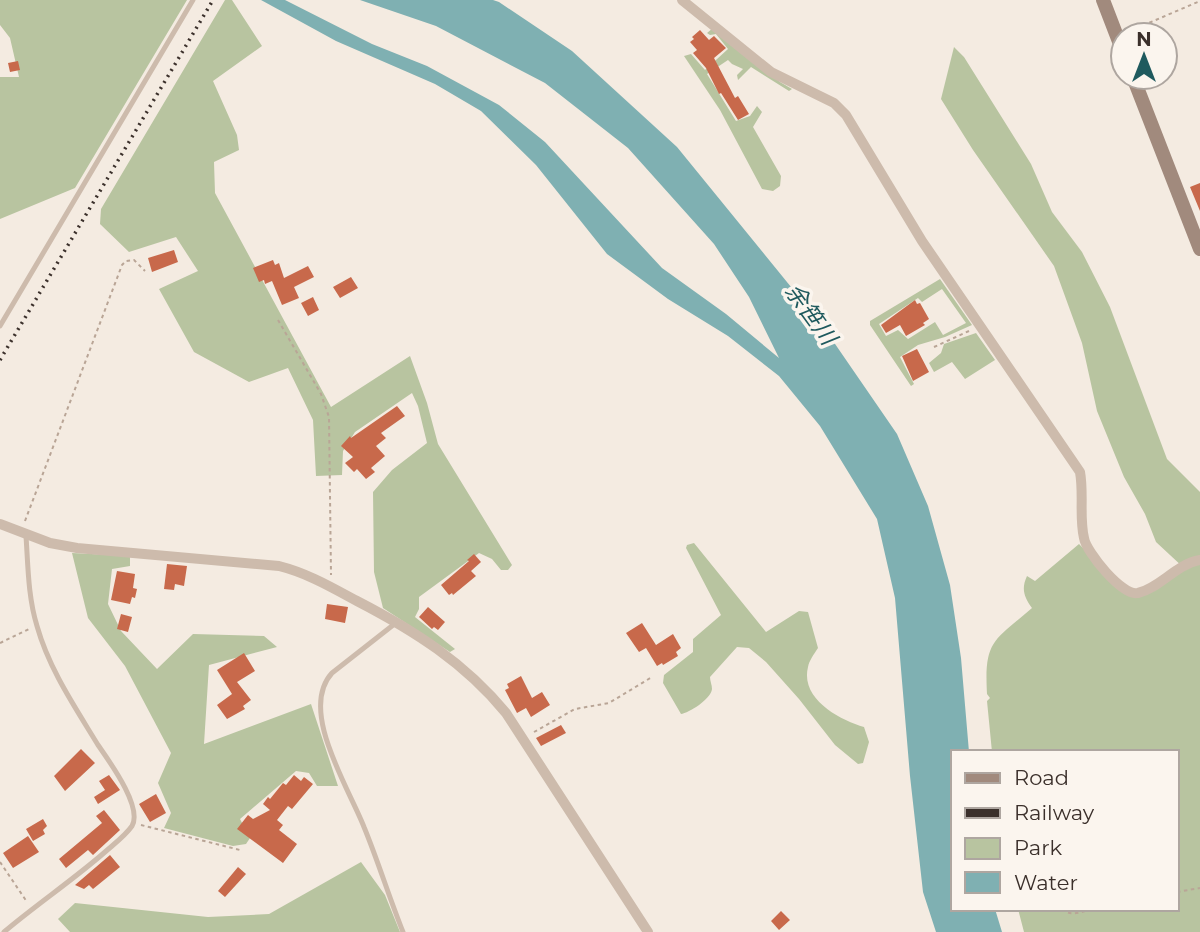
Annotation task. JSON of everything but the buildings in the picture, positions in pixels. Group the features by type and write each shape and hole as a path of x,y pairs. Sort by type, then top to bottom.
{"street":[{"path":"682,0 771,72 834,103 846,115 922,241 1080,472 1084,538 1087,547 1119,587 1131,594 1141,593 1188,562 1200,560"},
{"path":"1102,0 1111,21"},
{"path":"1138,91 1200,248"},
{"path":"0,524 50,543 77,548 279,566 327,585 397,622 455,661 484,687 523,738 648,932"}],"lane":[{"path":"0,326 193,0"},
{"path":"4,932 122,837 133,822 135,811 117,774 69,698 37,626 23,534"},
{"path":"397,622 332,673 323,682 320,694 324,733 332,759 364,825 403,932"}],"path":[{"path":"1154,21 1200,1"},
{"path":"23,534 122,265 134,260 145,271"},
{"path":"278,320 321,394 329,417 332,557 327,585"},
{"path":"934,347 980,327"},
{"path":"0,643 37,626"},
{"path":"523,738 575,709 609,703 652,677"},
{"path":"133,822 185,838 240,850"},
{"path":"0,862 32,909"},
{"path":"1179,892 1200,888"},
{"path":"1064,911 1076,914 1086,911"}],"green space":[{"path":"0,0 187,0 75,188 0,219 0,77 19,77 10,38 0,25"},
{"path":"225,0 232,0 262,46 213,81 237,135 239,150 214,162 215,193 331,407 410,356 438,444 512,565 508,570 501,570 492,559 479,553 419,597 419,609 415,617 455,649 450,652 383,608 374,572 373,492 392,470 427,443 412,393 355,432 343,451 342,475 316,476 313,420 288,368 249,382 194,352 159,289 198,271 176,237 129,252 100,224 101,209"},
{"path":"713,28 792,89 789,91 751,67 738,80 737,75 743,69 728,60 707,74 736,121 750,116 757,106 762,112 753,127 781,176 780,186 773,191 762,189 720,110 684,56 691,54 705,70 728,49 716,34 707,33"},
{"path":"954,47 964,57 1031,164 1052,212 1082,252 1110,307 1167,459 1200,492 1200,932 1024,932 1019,911 1179,911 1179,750 992,750 987,701 990,698 987,694 987,662 990,652 1000,635 1032,608 1024,593 1027,576 1035,581 1079,544 1131,597 1184,568 1156,542 1145,514 1124,477 1097,411 1082,343 1054,266 941,99"},
{"path":"940,279 972,325 918,345 900,357 914,384 911,386 870,325 870,321","holes":["942,289 966,323 943,335 935,322 908,339 898,330 886,336 879,324 918,298 922,302"]},
{"path":"976,333 995,360 965,379 952,362 934,372 929,363 941,353 944,344"},
{"path":"694,543 766,632 799,611 808,612 818,648 808,667 810,689 824,706 844,719 864,727 869,742 863,763 858,764 835,745 799,699 766,662 749,648 737,647 710,677 712,689 708,697 681,714 663,683 664,675 693,652 693,639 721,615 686,548"},
{"path":"72,553 130,556 130,566 112,569 108,604 121,631 157,669 193,634 264,636 277,647 209,665 204,744 311,704 338,786 317,786 309,773 296,771 240,819 250,838 246,844 233,846 164,828 171,813 158,783 171,753 125,666 88,618"},
{"path":"361,862 385,895 400,932 70,932 58,919 75,903 208,917 269,914"}],"water":[{"name":"余笹川","path":"261,0 285,0 372,44 427,66 499,105 545,142 662,268 726,314 779,358 749,297 714,244 628,148 545,83 436,26 360,0 499,2 572,51 677,147 822,325 897,434 928,506 950,585 961,658 969,750 951,750 951,911 996,911 1002,932 936,932 923,892 895,598 877,519 820,426 779,376 728,336 668,299 607,254 536,165 481,111 435,84 336,41"}],"railway":[{"path":"0,360 213,0"}]}
